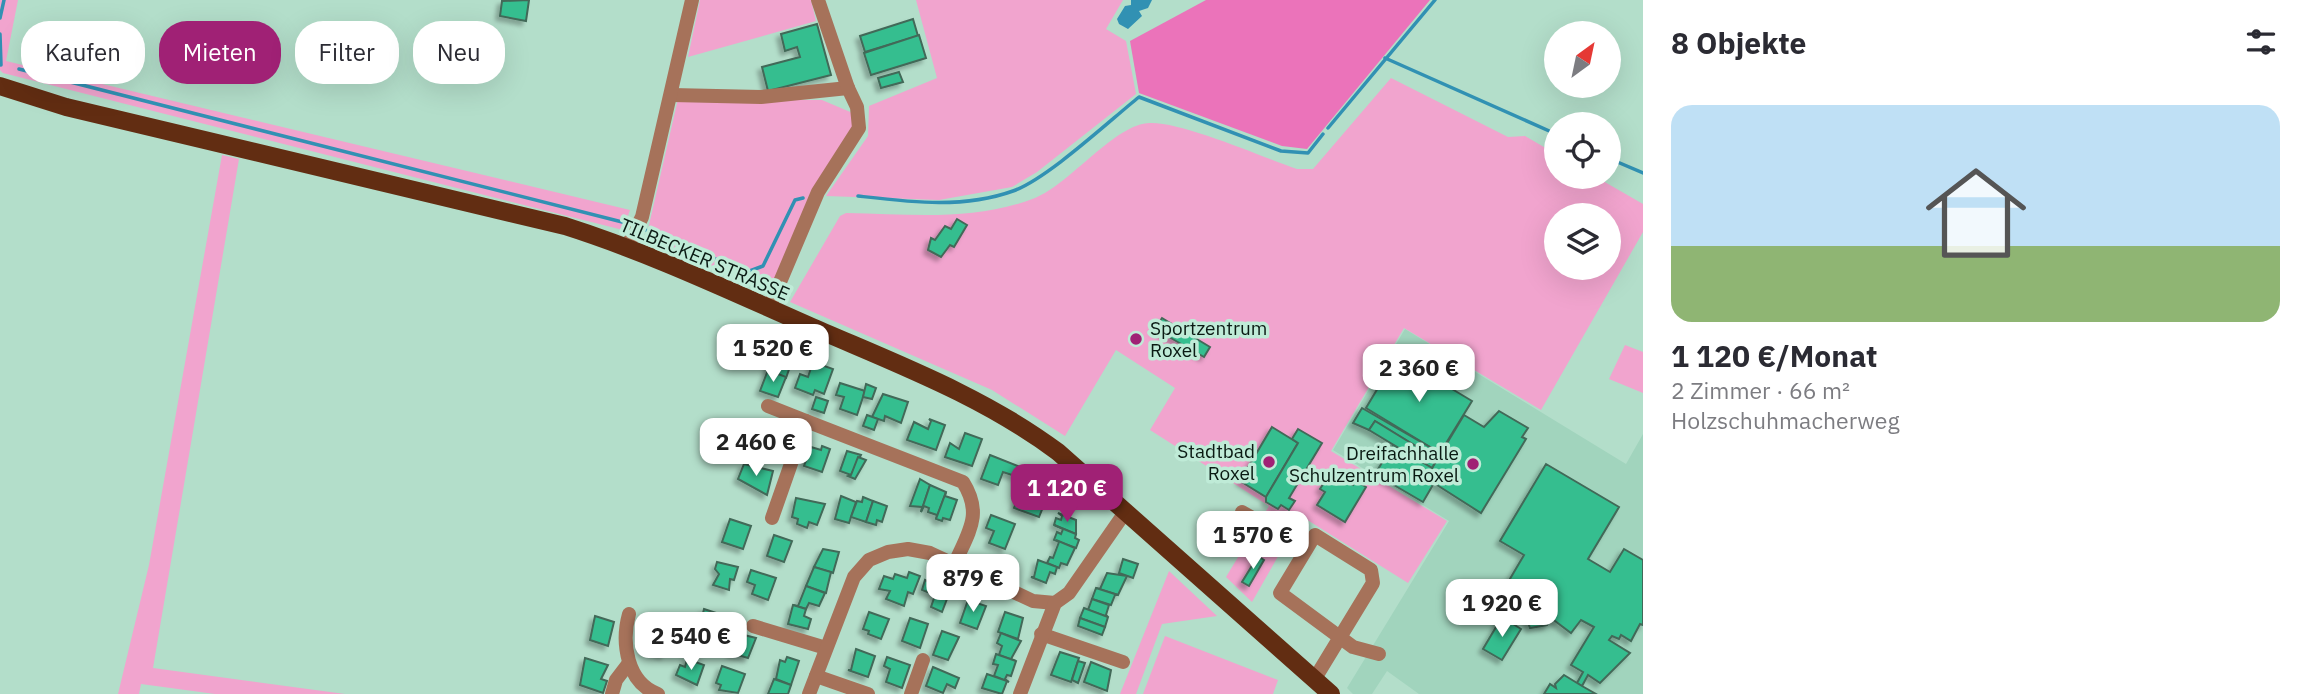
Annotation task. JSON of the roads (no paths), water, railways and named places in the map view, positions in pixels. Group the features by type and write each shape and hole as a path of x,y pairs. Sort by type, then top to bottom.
{"main road":[{"name":"TILBECKER STRASSE","path":"0,86 66,107 565,226 627,247 967,394 1001,413 1058,452 1331,694"}],"street":[{"path":"627,247 642,217 692,0"},
{"path":"769,308 818,192 859,128 857,107 818,0"},
{"path":"672,95 761,97 848,88"},
{"path":"768,406 963,482 974,500 974,517 956,563"},
{"path":"772,518 806,421"},
{"path":"1020,694 1055,603 1069,593 1125,511"},
{"path":"1242,512 1306,549"},
{"path":"1314,680 1341,639 1373,583 1371,570 1315,535 1280,593 1341,639 1353,648 1379,654"},
{"path":"809,694 854,577 869,560 888,552 908,550 930,553 1033,601 1055,603"},
{"path":"629,614 626,624 629,663 641,684 658,694"},
{"path":"753,625 826,648"},
{"path":"1041,634 1123,662"},
{"path":"911,694 923,660"},
{"path":"612,694 616,680 629,663"},
{"path":"816,676 867,694"}],"water":[{"path":"1131,0 1152,0 1148,8 1139,11 1142,16 1128,29 1119,24 1117,19 1125,6 1131,5"}],"waterway":[{"path":"0,18 4,0"},
{"path":"1328,128 1435,0"},
{"path":"0,34 1,65"},
{"path":"1385,58 1544,129"},
{"path":"19,69 634,225"},
{"path":"858,196 917,202 956,202 994,197 1013,191 1060,163 1139,97 1281,151 1308,153 1323,134"},
{"path":"1621,164 1643,173"},
{"path":"641,228 747,272 763,266 795,200 803,198"}],"place":[{"name":"Sportzentrum Roxel","path":"1136,339"},
{"name":"Stadtbad Roxel","path":"1269,462"},
{"name":"Dreifachhalle Schulzentrum Roxel","path":"1473,464"}]}
